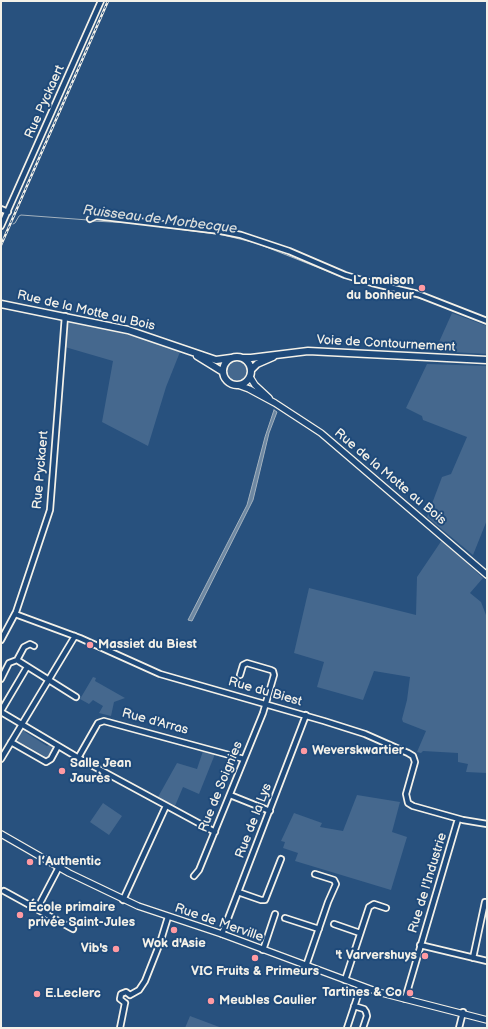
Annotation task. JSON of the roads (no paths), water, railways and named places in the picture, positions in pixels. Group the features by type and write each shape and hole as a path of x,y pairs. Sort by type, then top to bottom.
{"main road":[{"name":"Rue de la Motte au Bois","path":"1,304 66,316 128,330 216,360 231,358"},
{"name":"Rue de la Motte au Bois","path":"187,350 223,372"},
{"name":"Voie de Contournement","path":"284,354 303,351 487,360"},
{"path":"284,354 255,365 246,382 238,385 229,383 224,377 224,364 231,358 251,358 284,354"},
{"path":"243,358 249,364 251,374"}],"street":[{"name":"Rue Pyckaert","path":"1,226 101,1"},
{"path":"1,209 8,212"},
{"path":"90,219 96,216 221,231 241,235 286,250 345,275 418,294 487,321"},
{"name":"Rue Pyckaert","path":"1,640 15,614 50,506 66,316"},
{"name":"Rue de la Motte au Bois","path":"251,374 255,385 275,403"},
{"name":"Rue de la Motte au Bois","path":"238,385 249,389 275,403 329,439 487,575"},
{"name":"Rue du Biest","path":"15,614 75,636 156,672 357,731 410,754 414,758 415,762 406,794 407,802 411,805 458,819"},
{"path":"1,760 75,636"},
{"path":"1,678 9,663 17,660 26,646 30,644 34,646"},
{"path":"17,660 76,697"},
{"name":"Rue de Soignies","path":"194,876 199,870 230,795 266,704 274,677 273,671 247,663 243,665 240,675"},
{"path":"27,667 1,712 78,758 214,832"},
{"name":"Rue de la Lys","path":"222,934 306,715"},
{"name":"Rue d'Arras","path":"78,758 98,723 104,721 244,759"},
{"path":"11,742 46,762 51,759 58,746"},
{"path":"230,795 270,811"},
{"path":"123,900 166,806"},
{"path":"458,819 487,824"},
{"name":"Rue de l'Industrie","path":"405,999 458,819"},
{"name":"Rue de Merville","path":"1,834 59,868 123,900 168,917 222,934 382,993 439,1008 487,1017"},
{"path":"238,892 265,900 281,859"},
{"path":"37,909 59,868"},
{"path":"306,966 336,883 334,880 315,874"},
{"path":"4,891 73,930"},
{"path":"473,958 485,902"},
{"path":"345,980 369,907 372,904 386,908"},
{"path":"263,950 275,914"},
{"path":"130,995 139,990 145,981 160,944 168,917"},
{"path":"285,918 319,930"},
{"path":"334,924 360,933"},
{"path":"420,945 487,961"},
{"path":"347,1028 361,986"},
{"path":"125,1003 120,1000 121,994 126,992 130,995"},
{"path":"120,1028 125,1003 130,1000 130,995"},
{"path":"354,1006 364,1009 366,1012 367,1016 363,1028"},
{"path":"459,1028 463,1013"},
{"name":"Rue de Merville","path":"463,1013 487,1020"}],"waterway":[{"name":"Ruisseau de Morbecque","path":"13,224 21,215 88,220"},
{"name":"Ruisseau de Morbecque","path":"92,221 132,223 223,235 256,243 342,277 425,300 487,324"}],"railway":[{"path":"1,245 108,1"}],"place":[{"name":"La maison du bonheur","path":"422,288"},
{"name":"Massiet du Biest","path":"90,645"},
{"name":"Weverskwartier","path":"304,751"},
{"name":"Salle Jean Jaurès","path":"62,771"},
{"name":"l’Authentic","path":"30,862"},
{"name":"École primaire privée Saint-Jules","path":"20,915"},
{"name":"Wok d'Asie","path":"174,930"},
{"name":"Vib's","path":"116,949"},
{"name":"'t Varvershuys","path":"425,956"},
{"name":"VIC Fruits & Primeurs","path":"255,958"},
{"name":"Tartines & Co","path":"410,993"},
{"name":"E.Leclerc","path":"37,994"},
{"name":"Meubles Caulier","path":"211,1001"}]}
